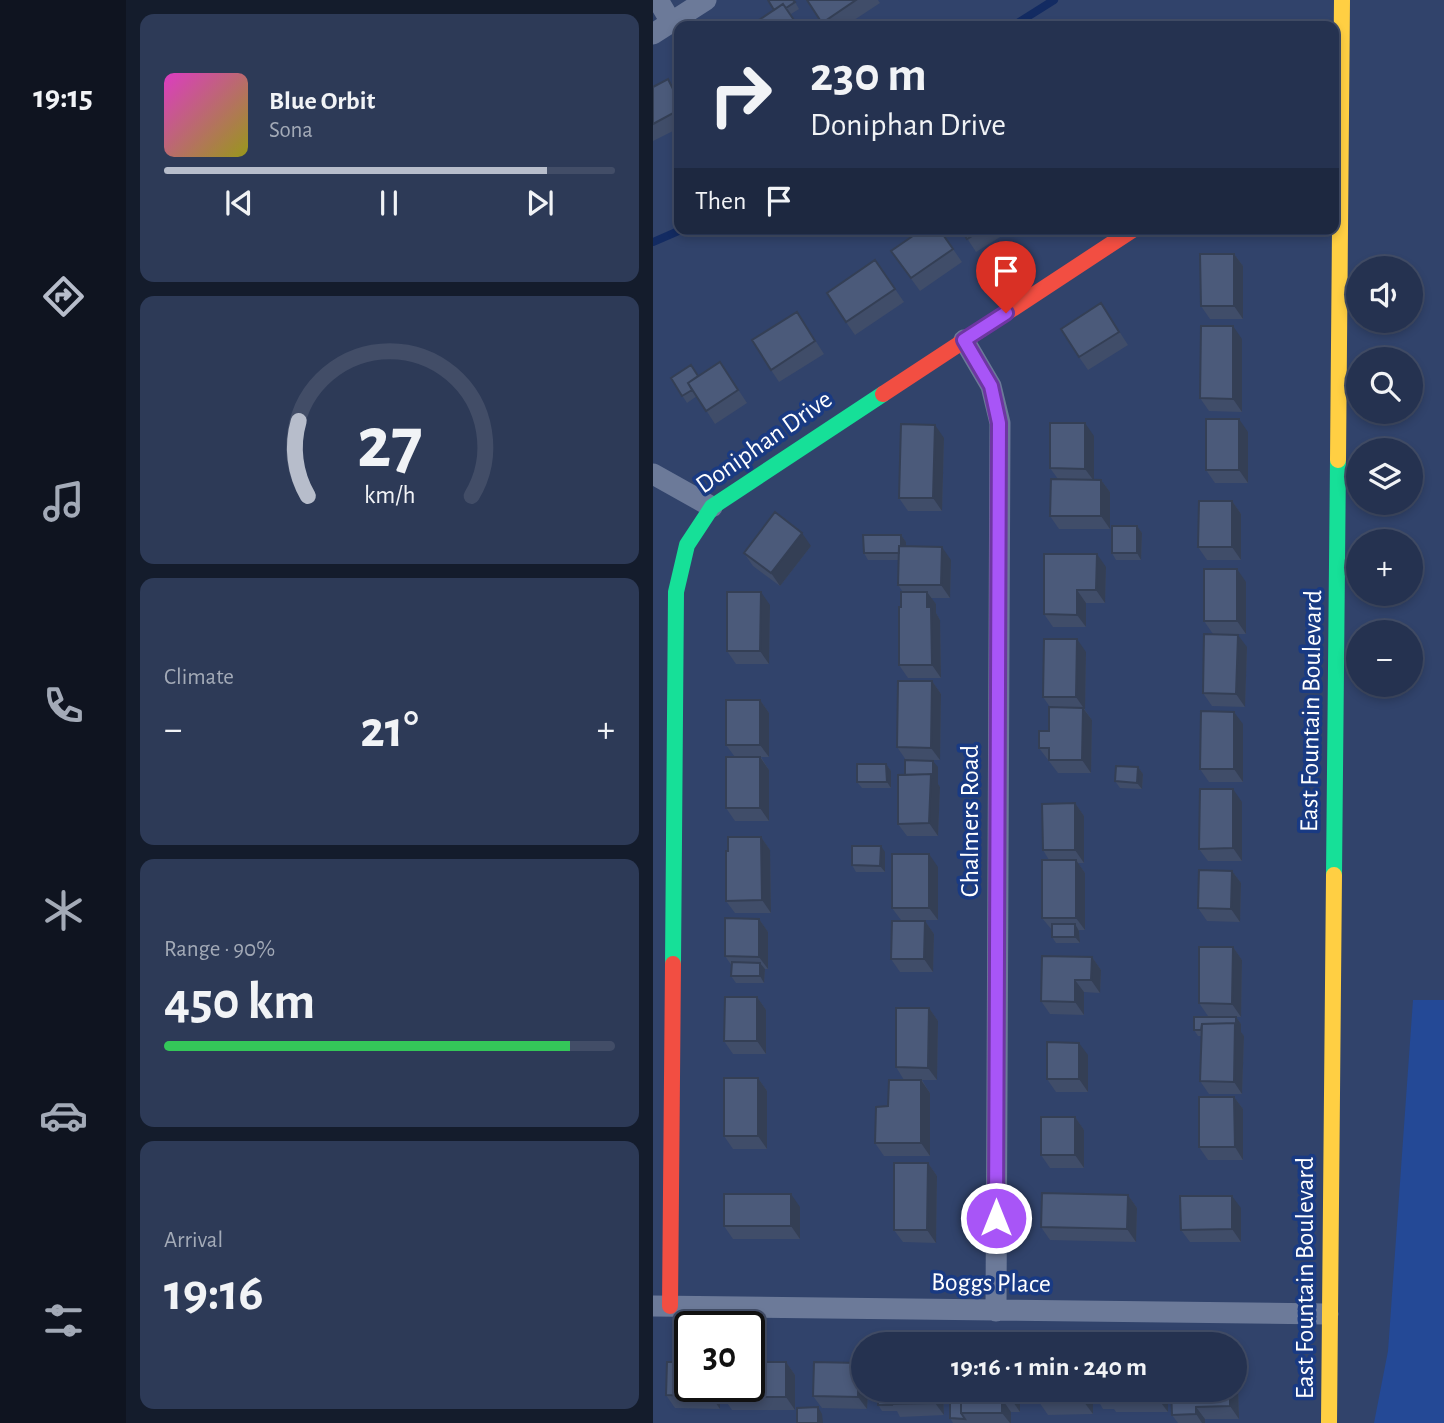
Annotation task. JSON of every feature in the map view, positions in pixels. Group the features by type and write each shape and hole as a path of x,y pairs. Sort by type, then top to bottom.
{"main road":[{"name":"East Fountain Boulevard","path":"1339,146 1342,0"},
{"name":"Doniphan Drive","path":"662,1306 676,592 687,545 712,507 1125,235"},
{"name":"East Fountain Boulevard","path":"1329,1423 1338,235"}],"street":[{"path":"658,0 671,22"},
{"path":"653,34 706,0"},
{"name":"Chalmers Road","path":"964,340 991,386 999,423 996,1311"},
{"path":"653,474 712,507"},
{"name":"Boggs Place","path":"662,1306 1328,1314"}],"shaded area":[{"path":"1413,1000 1444,1000 1444,1423 1374,1423 1388,1351"}],"building":[{"path":"768,0 795,2 786,8 783,4 774,10"},
{"path":"807,0 856,0 825,21 821,21"},
{"path":"783,4 795,21 758,21"},
{"path":"668,79 674,91 674,113 653,124 653,87"},
{"path":"914,235 943,235 953,249 911,278 891,251"},
{"path":"1200,254 1234,254 1234,306 1201,306"},
{"path":"875,260 895,289 846,322 827,293"},
{"path":"1101,303 1119,332 1079,357 1061,329"},
{"path":"797,312 815,341 771,370 752,340"},
{"path":"1201,326 1233,326 1233,399 1200,398"},
{"path":"720,362 738,390 706,411 688,383"},
{"path":"691,365 698,376 688,383 692,390 682,396 671,378"},
{"path":"1206,419 1239,419 1239,470 1206,470"},
{"path":"1050,423 1085,423 1085,469 1050,468"},
{"path":"901,424 935,425 933,498 899,498"},
{"path":"1051,479 1101,480 1101,516 1050,516"},
{"path":"1199,501 1232,501 1232,547 1198,547"},
{"path":"775,512 802,533 771,573 744,553"},
{"path":"1112,526 1137,526 1137,553 1112,553"},
{"path":"863,535 901,535 899,553 864,553"},
{"path":"899,546 942,547 941,585 898,585"},
{"path":"1044,554 1097,554 1096,590 1077,590 1077,615 1044,614"},
{"path":"1204,569 1237,569 1237,621 1204,621"},
{"path":"727,592 761,592 760,651 727,651"},
{"path":"901,592 927,592 927,607 931,607 932,665 899,665"},
{"path":"1204,634 1238,635 1236,694 1203,693"},
{"path":"1044,639 1077,639 1076,697 1043,697"},
{"path":"898,681 932,681 931,748 897,747"},
{"path":"726,700 760,700 760,745 726,745"},
{"path":"1049,707 1083,708 1082,760 1049,760 1049,748 1039,748 1039,731 1049,731"},
{"path":"1201,711 1234,712 1234,769 1200,769"},
{"path":"726,757 760,757 760,808 726,808"},
{"path":"905,760 933,761 933,778 931,774 905,775"},
{"path":"857,764 886,764 887,782 857,782"},
{"path":"1116,766 1138,767 1137,783 1115,781"},
{"path":"931,774 929,823 898,824 898,775"},
{"path":"1200,789 1233,789 1233,848 1199,849"},
{"path":"1075,803 1075,850 1043,850 1042,804"},
{"path":"728,837 761,837 762,900 726,901"},
{"path":"852,846 881,846 880,866 852,865"},
{"path":"892,854 929,854 929,908 892,908"},
{"path":"1042,860 1076,860 1076,918 1042,918"},
{"path":"1199,870 1232,871 1231,909 1198,908"},
{"path":"725,918 759,919 759,957 725,956"},
{"path":"892,921 925,921 924,959 891,959"},
{"path":"1052,924 1075,924 1075,937 1052,937"},
{"path":"1199,947 1233,947 1232,1004 1199,1003"},
{"path":"1042,956 1092,957 1091,980 1075,980 1075,1002 1041,1001"},
{"path":"732,962 760,963 760,976 731,976"},
{"path":"725,997 757,997 757,1041 724,1041"},
{"path":"896,1008 929,1008 928,1068 896,1067"},
{"path":"1194,1017 1236,1017 1236,1025 1202,1024 1201,1030 1194,1030"},
{"path":"1235,1023 1234,1082 1200,1081 1202,1024"},
{"path":"1047,1042 1079,1043 1079,1079 1047,1079"},
{"path":"724,1078 758,1078 758,1136 724,1136"},
{"path":"889,1080 921,1080 921,1143 875,1143 876,1107 888,1106"},
{"path":"1199,1097 1234,1097 1235,1147 1199,1147"},
{"path":"1041,1117 1075,1117 1075,1155 1041,1155"},
{"path":"894,1163 928,1163 927,1230 894,1230"},
{"path":"1042,1193 1128,1195 1127,1229 1041,1227"},
{"path":"724,1194 791,1194 791,1226 724,1226"},
{"path":"1180,1196 1232,1196 1232,1229 1181,1230"},
{"path":"667,1362 674,1362 674,1395 666,1395"},
{"path":"765,1362 786,1362 786,1397 765,1397"},
{"path":"814,1362 851,1363 851,1397 813,1396"},
{"path":"878,1402 892,1402 892,1405 878,1405"},
{"path":"891,1402 935,1402 935,1403"},
{"path":"950,1402 961,1402 961,1413 965,1419 950,1418"},
{"path":"961,1402 1002,1402 1002,1413 961,1413"},
{"path":"1171,1402 1230,1402 1230,1406 1196,1407 1196,1414 1172,1415"},
{"path":"818,1407 818,1423 797,1423 797,1408"}],"waterway":[{"path":"1021,21 1054,0"},
{"path":"653,242 674,233"}],"traffic: fast":[{"path":"673,964 676,592 687,545 712,507 883,394"},
{"path":"1334,875 1338,460"}],"traffic: slow":[{"path":"1338,460 1342,0"},
{"path":"1329,1423 1334,875"}],"traffic: jam":[{"path":"883,394 1125,235"},
{"path":"670,1306 673,964"}],"route":[{"path":"996,1218 999,423 991,386 964,340 1006,313"}]}
